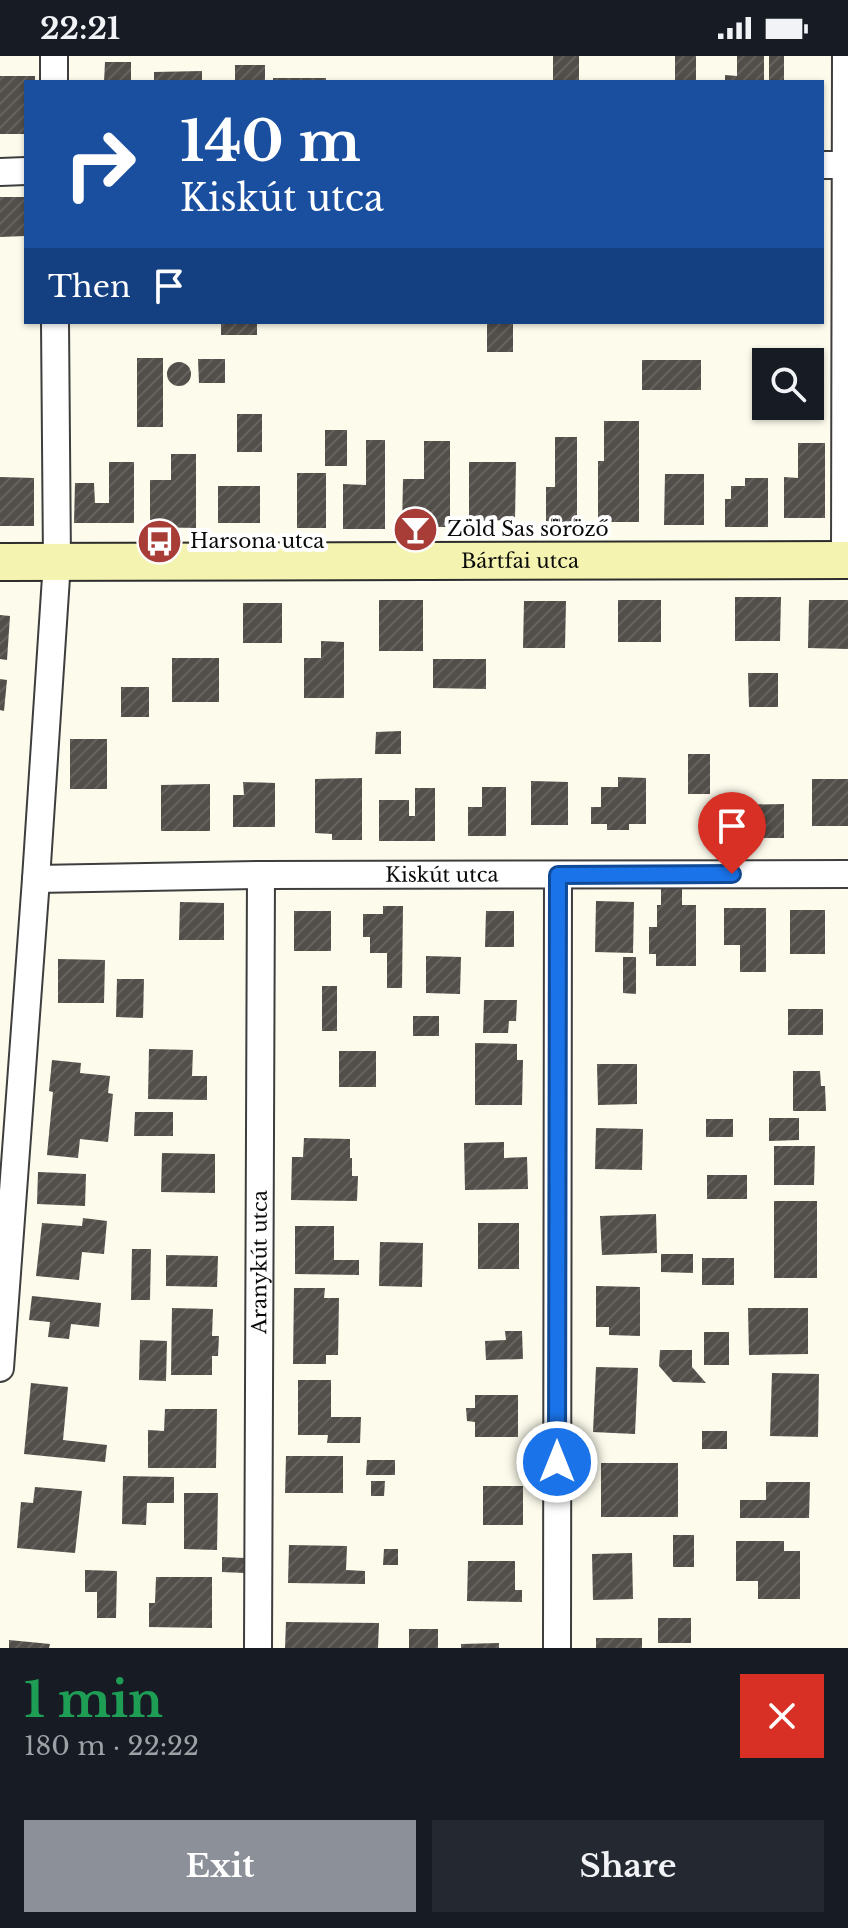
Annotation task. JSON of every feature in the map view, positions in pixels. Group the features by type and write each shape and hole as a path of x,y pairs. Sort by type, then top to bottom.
{"street":[{"path":"54,56 54,80"},
{"path":"846,56 839,165 847,560"},
{"path":"0,172 24,171"},
{"path":"0,1368 57,562 55,324"},
{"name":"Bártfai utca","path":"0,562 847,560"},
{"name":"Kiskút utca","path":"36,879 261,875 848,874"},
{"name":"Aranykút utca","path":"258,1648 261,875"},
{"path":"557,1648 558,875"}],"building":[{"path":"553,56 579,56 579,80 553,80"},
{"path":"675,56 696,56 696,80 675,80"},
{"path":"737,56 764,56 764,80 725,80 725,75 737,76"},
{"path":"769,56 784,56 784,80 769,80"},
{"path":"105,62 131,62 131,80 104,80"},
{"path":"235,65 265,65 265,80 235,80"},
{"path":"202,71 202,80 154,80 154,72"},
{"path":"0,76 35,76 35,80 24,80 24,134 0,134"},
{"path":"273,78 326,78 326,80"},
{"path":"0,197 24,197 24,236 0,237"},
{"path":"221,324 257,324 257,335 221,335"},
{"path":"487,324 513,324 513,352 487,352"},
{"path":"137,358 163,358 163,427 137,427"},
{"path":"198,359 225,359 225,383 199,383"},
{"path":"642,360 701,360 701,390 642,390"},
{"path":"179,362 190,369 191,374 184,385 179,386 168,379 167,374 174,363"},
{"path":"237,414 262,414 262,452 237,452"},
{"path":"604,421 639,421 639,522 598,522 598,461 604,461"},
{"path":"325,430 347,430 347,466 325,466"},
{"path":"555,437 577,437 577,526 546,526 546,487 555,487"},
{"path":"366,440 385,440 385,529 343,529 343,484 366,485"},
{"path":"424,441 450,441 450,527 402,527 403,479 424,479"},
{"path":"798,443 825,443 825,518 784,518 784,477 798,478"},
{"path":"171,454 196,454 196,528 150,527 150,480 171,480"},
{"path":"109,462 134,462 134,523 74,523 75,483 94,483 95,503 109,503"},
{"path":"469,462 516,462 515,520 469,521"},
{"path":"297,473 326,473 326,528 297,528"},
{"path":"665,474 704,474 704,525 664,525"},
{"path":"0,477 34,478 34,526 0,526"},
{"path":"745,478 768,478 768,527 725,527 725,499 731,499 731,486 745,486"},
{"path":"218,486 260,486 260,523 218,523"},
{"path":"735,597 781,597 780,641 735,641"},
{"path":"379,600 423,600 423,651 379,651"},
{"path":"618,600 661,600 661,642 618,642"},
{"path":"809,600 848,600 848,649 808,648"},
{"path":"524,601 566,601 565,648 523,648"},
{"path":"243,603 282,603 282,643 243,643"},
{"path":"0,615 10,616 7,660 0,659"},
{"path":"321,641 344,642 344,698 304,698 304,658 321,658"},
{"path":"172,658 219,658 219,702 172,702"},
{"path":"433,659 486,659 486,689 433,688"},
{"path":"748,673 778,673 778,707 749,707"},
{"path":"0,679 7,680 4,711 0,710"},
{"path":"121,687 149,687 149,717 121,717"},
{"path":"401,731 401,754 375,754 376,732"},
{"path":"70,739 107,739 107,789 70,789"},
{"path":"688,754 710,754 710,794 688,794"},
{"path":"618,777 646,778 646,824 629,824 629,830 607,830 607,824 591,824 591,807 601,807 601,787 618,787"},
{"path":"362,778 362,840 332,840 332,834 315,833 315,779"},
{"path":"812,779 848,779 848,826 812,826"},
{"path":"531,781 568,782 568,825 531,825"},
{"path":"243,782 275,783 275,827 233,827 233,795 244,795"},
{"path":"210,784 210,831 161,831 161,785"},
{"path":"482,787 506,787 506,836 468,836 468,807 482,807"},
{"path":"415,788 435,788 435,841 379,841 379,800 409,800 409,816 415,816"},
{"path":"784,804 784,838 727,838 727,805"},
{"path":"661,886 682,887 682,905 696,905 696,966 656,966 656,954 649,954 649,927 657,927"},
{"path":"596,901 634,902 633,953 595,952"},
{"path":"180,902 224,903 224,940 179,940"},
{"path":"383,906 403,906 402,988 387,988 387,953 370,953 370,937 363,937 363,914 383,914"},
{"path":"724,908 766,908 766,972 740,972 740,945 724,945"},
{"path":"790,910 825,910 825,954 790,954"},
{"path":"294,911 331,911 331,951 294,951"},
{"path":"486,911 514,911 514,947 485,947"},
{"path":"426,956 461,957 460,994 426,993"},
{"path":"623,957 636,957 636,994 623,993"},
{"path":"58,959 105,960 104,1003 58,1003"},
{"path":"117,979 144,979 143,1018 116,1017"},
{"path":"322,986 337,986 337,1031 322,1031"},
{"path":"484,1000 517,1000 516,1021 509,1021 508,1033 483,1033"},
{"path":"788,1009 823,1009 823,1035 788,1035"},
{"path":"413,1016 439,1016 439,1036 413,1036"},
{"path":"475,1043 517,1044 517,1060 523,1060 522,1105 475,1105"},
{"path":"149,1049 193,1050 192,1076 207,1076 207,1100 148,1099"},
{"path":"339,1051 376,1051 376,1087 339,1087"},
{"path":"52,1060 81,1063 80,1073 110,1076 108,1093 113,1094 108,1142 80,1139 78,1158 47,1155 53,1092 49,1091"},
{"path":"597,1064 637,1064 637,1104 598,1105"},
{"path":"793,1071 820,1071 821,1086 825,1086 826,1111 793,1111"},
{"path":"135,1112 173,1112 173,1136 134,1136"},
{"path":"769,1118 799,1118 799,1140 769,1141"},
{"path":"706,1119 733,1119 733,1137 706,1137"},
{"path":"596,1128 643,1129 642,1170 595,1169"},
{"path":"304,1138 350,1139 352,1176 358,1176 357,1201 291,1200 292,1157 303,1157"},
{"path":"504,1142 504,1158 527,1157 528,1189 465,1190 464,1143"},
{"path":"774,1146 815,1146 814,1185 774,1185"},
{"path":"162,1153 215,1154 215,1193 161,1192"},
{"path":"38,1172 86,1174 85,1206 37,1204"},
{"path":"707,1175 747,1175 747,1199 707,1199"},
{"path":"774,1201 817,1201 817,1278 774,1278"},
{"path":"656,1214 657,1253 602,1255 600,1216"},
{"path":"83,1218 107,1221 104,1254 82,1252 79,1280 36,1276 42,1223 82,1226"},
{"path":"478,1223 519,1223 519,1269 478,1269"},
{"path":"295,1226 334,1226 334,1260 359,1260 359,1275 295,1274"},
{"path":"380,1242 423,1243 422,1287 379,1286"},
{"path":"132,1249 151,1249 150,1300 131,1300"},
{"path":"661,1254 693,1254 693,1273 661,1272"},
{"path":"166,1255 218,1256 217,1287 166,1286"},
{"path":"702,1258 734,1258 734,1285 702,1285"},
{"path":"596,1286 640,1287 640,1336 609,1335 609,1327 596,1327"},
{"path":"294,1288 325,1288 324,1298 339,1298 338,1355 326,1355 326,1364 293,1364"},
{"path":"32,1296 101,1303 99,1327 71,1324 69,1339 48,1337 50,1322 29,1320"},
{"path":"172,1308 213,1309 212,1336 219,1336 218,1356 212,1356 212,1375 171,1375"},
{"path":"748,1308 808,1308 808,1354 749,1355"},
{"path":"505,1331 522,1331 523,1359 486,1360 485,1341 506,1340"},
{"path":"704,1332 729,1332 729,1365 704,1365"},
{"path":"140,1340 167,1341 166,1381 139,1380"},
{"path":"660,1350 692,1350 692,1367 706,1383 673,1382 659,1366"},
{"path":"596,1367 638,1368 635,1434 593,1432"},
{"path":"772,1373 819,1374 818,1437 770,1436"},
{"path":"298,1380 331,1380 331,1417 361,1417 360,1443 327,1443 328,1435 298,1435"},
{"path":"31,1383 68,1387 63,1440 107,1445 105,1462 24,1454"},
{"path":"475,1395 518,1395 518,1437 475,1437 475,1422 467,1421 466,1408 475,1408"},
{"path":"165,1409 217,1409 216,1468 148,1468 148,1430 164,1431"},
{"path":"702,1431 727,1431 727,1449 702,1449"},
{"path":"286,1456 343,1456 343,1493 285,1493"},
{"path":"367,1460 395,1460 395,1475 366,1475"},
{"path":"601,1463 678,1463 678,1517 601,1517"},
{"path":"123,1476 174,1477 174,1503 147,1503 146,1525 122,1524"},
{"path":"371,1481 385,1481 384,1496 371,1496"},
{"path":"766,1482 810,1482 809,1518 740,1518 740,1500 766,1500"},
{"path":"483,1486 523,1486 523,1525 483,1525"},
{"path":"35,1487 82,1491 75,1553 17,1548 21,1502 33,1503"},
{"path":"184,1493 218,1493 217,1550 184,1549"},
{"path":"673,1535 694,1535 694,1567 673,1567"},
{"path":"736,1541 784,1541 784,1551 800,1551 800,1599 758,1599 758,1581 736,1581"},
{"path":"289,1545 347,1546 346,1570 365,1571 365,1584 288,1583"},
{"path":"384,1549 398,1549 398,1565 383,1565"},
{"path":"632,1553 633,1599 593,1600 592,1554"},
{"path":"222,1557 245,1558 245,1573 222,1572"},
{"path":"468,1561 515,1561 515,1590 522,1590 522,1602 467,1601"},
{"path":"85,1570 117,1571 116,1618 97,1618 97,1592 85,1592"},
{"path":"156,1577 212,1577 212,1628 149,1627 149,1603 155,1603"},
{"path":"658,1618 691,1618 691,1643 658,1643"},
{"path":"286,1622 379,1623 378,1648 285,1648"},
{"path":"409,1629 438,1629 438,1648 409,1648"},
{"path":"596,1638 642,1638 642,1648 596,1648"},
{"path":"9,1640 50,1644 49,1648 9,1648"},
{"path":"499,1643 499,1648 461,1648 461,1644"}],"place":[{"name":"Zöld Sas söröző","path":"416,529"},
{"name":"Harsona utca","path":"159,541"}],"route":[{"path":"557,1462 558,875 732,874"}]}
